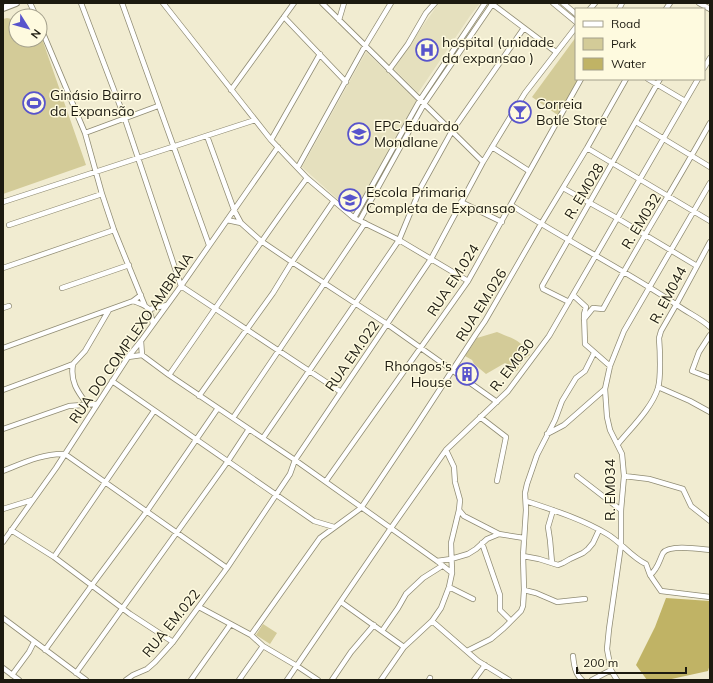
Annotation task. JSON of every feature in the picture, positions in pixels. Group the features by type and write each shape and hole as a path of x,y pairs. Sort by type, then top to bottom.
{"street":[{"path":"3,8 16,3"},
{"path":"81,3 125,119 181,286 278,352 341,392"},
{"path":"122,3 209,245"},
{"path":"164,3 271,140 307,178 354,218 399,240 468,281"},
{"path":"231,90 294,3"},
{"path":"322,3 483,162"},
{"path":"338,20 344,3"},
{"path":"298,167 365,46 391,3"},
{"path":"389,70 408,44 426,13 435,3"},
{"path":"354,218 420,100 485,3"},
{"path":"360,220 424,104 492,3 556,52"},
{"path":"554,3 575,21"},
{"path":"563,3 575,13"},
{"path":"699,3 710,9"},
{"path":"284,17 346,82"},
{"path":"263,438 399,240 421,187 452,131 524,28"},
{"name":"RUA EM.022","path":"126,680 147,669 155,662 173,642 228,568 290,474 295,460 431,259 483,162 525,93 575,28"},
{"path":"48,45 85,134 114,230 153,324"},
{"path":"271,140 320,54"},
{"name":"RUA EM.024","path":"326,481 468,281 529,171 560,120 580,80"},
{"name":"RUA EM.026","path":"251,635 320,538 361,508 485,321 625,80"},
{"path":"650,80 685,101"},
{"name":"R. EM028","path":"569,302 542,288 567,240 613,164 660,80"},
{"name":"R. EM030","path":"288,680 340,602 446,450 508,391 549,336 697,80"},
{"path":"85,134 158,106"},
{"path":"3,202 256,120"},
{"path":"636,122 710,167"},
{"name":"R. EM032","path":"584,319 593,308 603,309 644,234 692,156 710,123"},
{"path":"207,136 234,210 241,223 261,241 387,324 497,402"},
{"name":"RUA DO COMPLEXO AMBRAIA","path":"3,542 65,454 96,404 128,357 168,305 278,147"},
{"path":"492,147 529,171"},
{"path":"587,148 710,221"},
{"path":"169,375 261,241 307,178"},
{"name":"R. EM034","path":"617,680 611,670 607,649 622,545 621,510 624,476 622,454 610,430 607,417 605,389 610,366 624,331 710,183"},
{"path":"563,188 590,202 697,266"},
{"path":"9,225 102,194"},
{"path":"199,396 273,293 292,262 334,202"},
{"path":"461,202 502,222"},
{"path":"511,205 567,240 650,288 710,327"},
{"path":"227,220 241,223"},
{"path":"233,418 365,223"},
{"path":"3,268 114,230"},
{"name":"R. EM044","path":"618,444 646,409 655,394 658,387 659,338 661,331 710,242"},
{"path":"62,288 129,265"},
{"path":"3,348 133,301 141,295"},
{"path":"573,295 586,307 584,314 585,344 610,366"},
{"path":"133,301 147,307 168,305"},
{"path":"3,308 9,306"},
{"path":"3,390 72,364 85,351 109,310"},
{"path":"710,335 699,352 692,371 710,378"},
{"path":"141,341 142,355"},
{"path":"468,651 491,638 512,621 523,606 523,556 526,510 525,493 527,484 547,434 568,391 576,378 585,371 594,353"},
{"path":"128,357 142,355 199,396 326,481 452,573"},
{"path":"72,364 72,376 77,391 87,404"},
{"path":"112,381 314,521 334,527"},
{"path":"658,387 690,401 710,412"},
{"path":"547,434 564,425 605,389"},
{"path":"3,429 69,406 96,404"},
{"path":"45,650 147,512 218,408"},
{"path":"54,557 154,411"},
{"path":"480,417 506,437 497,481"},
{"path":"551,426 555,430"},
{"path":"76,673 228,461 249,429"},
{"path":"383,679 404,647 432,621 441,608 449,587 452,573 451,543 460,500 455,482 454,467 446,450"},
{"path":"3,470 46,455 65,454 228,568"},
{"path":"578,476 621,510"},
{"path":"624,476 649,479 683,489 691,506 710,521"},
{"path":"3,509 32,499"},
{"path":"526,501 552,510 599,530 622,545 638,560 646,564 650,575 662,591 710,597"},
{"path":"459,510 464,516 499,534 524,538"},
{"path":"552,510 548,527 552,563"},
{"path":"11,530 54,557 123,609 173,642"},
{"path":"523,556 558,565 570,558 583,554 593,542 599,530"},
{"path":"437,561 468,554 476,550 482,543 499,534"},
{"path":"482,543 500,595 500,610 512,621"},
{"path":"650,575 656,569 664,551 668,549 681,548 710,550"},
{"path":"382,631 406,594 423,578 442,566"},
{"path":"449,587 473,599"},
{"path":"524,590 536,593 557,602 585,599"},
{"path":"340,602 404,647"},
{"path":"199,608 251,635 263,646 318,680"},
{"path":"3,618 76,673 79,678 86,680"},
{"path":"432,621 478,661 509,680"},
{"path":"191,680 230,625"},
{"path":"332,680 351,652 374,625"},
{"path":"12,675 29,652 34,642"},
{"path":"239,680 263,646"},
{"path":"573,656 576,670 582,680"},
{"path":"474,680 485,665"},
{"path":"3,668 19,680"},
{"path":"592,680 611,670"}],"shaded area":[{"name":"hospital (unidade da expansao )","path":"439,3 480,3 418,93 393,68"},
{"name":"EPC Eduardo Mondlane","path":"366,52 417,101 353,213 302,167"}],"green space":[{"name":"Ginásio Bairro da Expansão","path":"8,18 8,48 45,48 86,165 3,194 3,19"},
{"path":"575,38 575,80 577,80 559,116 532,97"},
{"path":"497,332 512,338 523,346 530,355 523,359 517,371 505,363 486,374 474,364 472,360 465,356 477,338"},
{"path":"263,624 277,633 270,644 256,635"}],"water":[{"path":"666,598 710,601 710,664 708,671 667,680 647,680 636,665 655,627"}],"place":[{"name":"hospital (unidade da expansao )","path":"427,50"},
{"name":"Ginásio Bairro da Expansão","path":"34,103"},
{"name":"Correia Botle Store","path":"520,112"},
{"name":"EPC Eduardo Mondlane","path":"359,134"},
{"name":"Escola Primaria Completa de Expansao","path":"350,200"},
{"name":"Rhongos's House","path":"467,374"}]}
